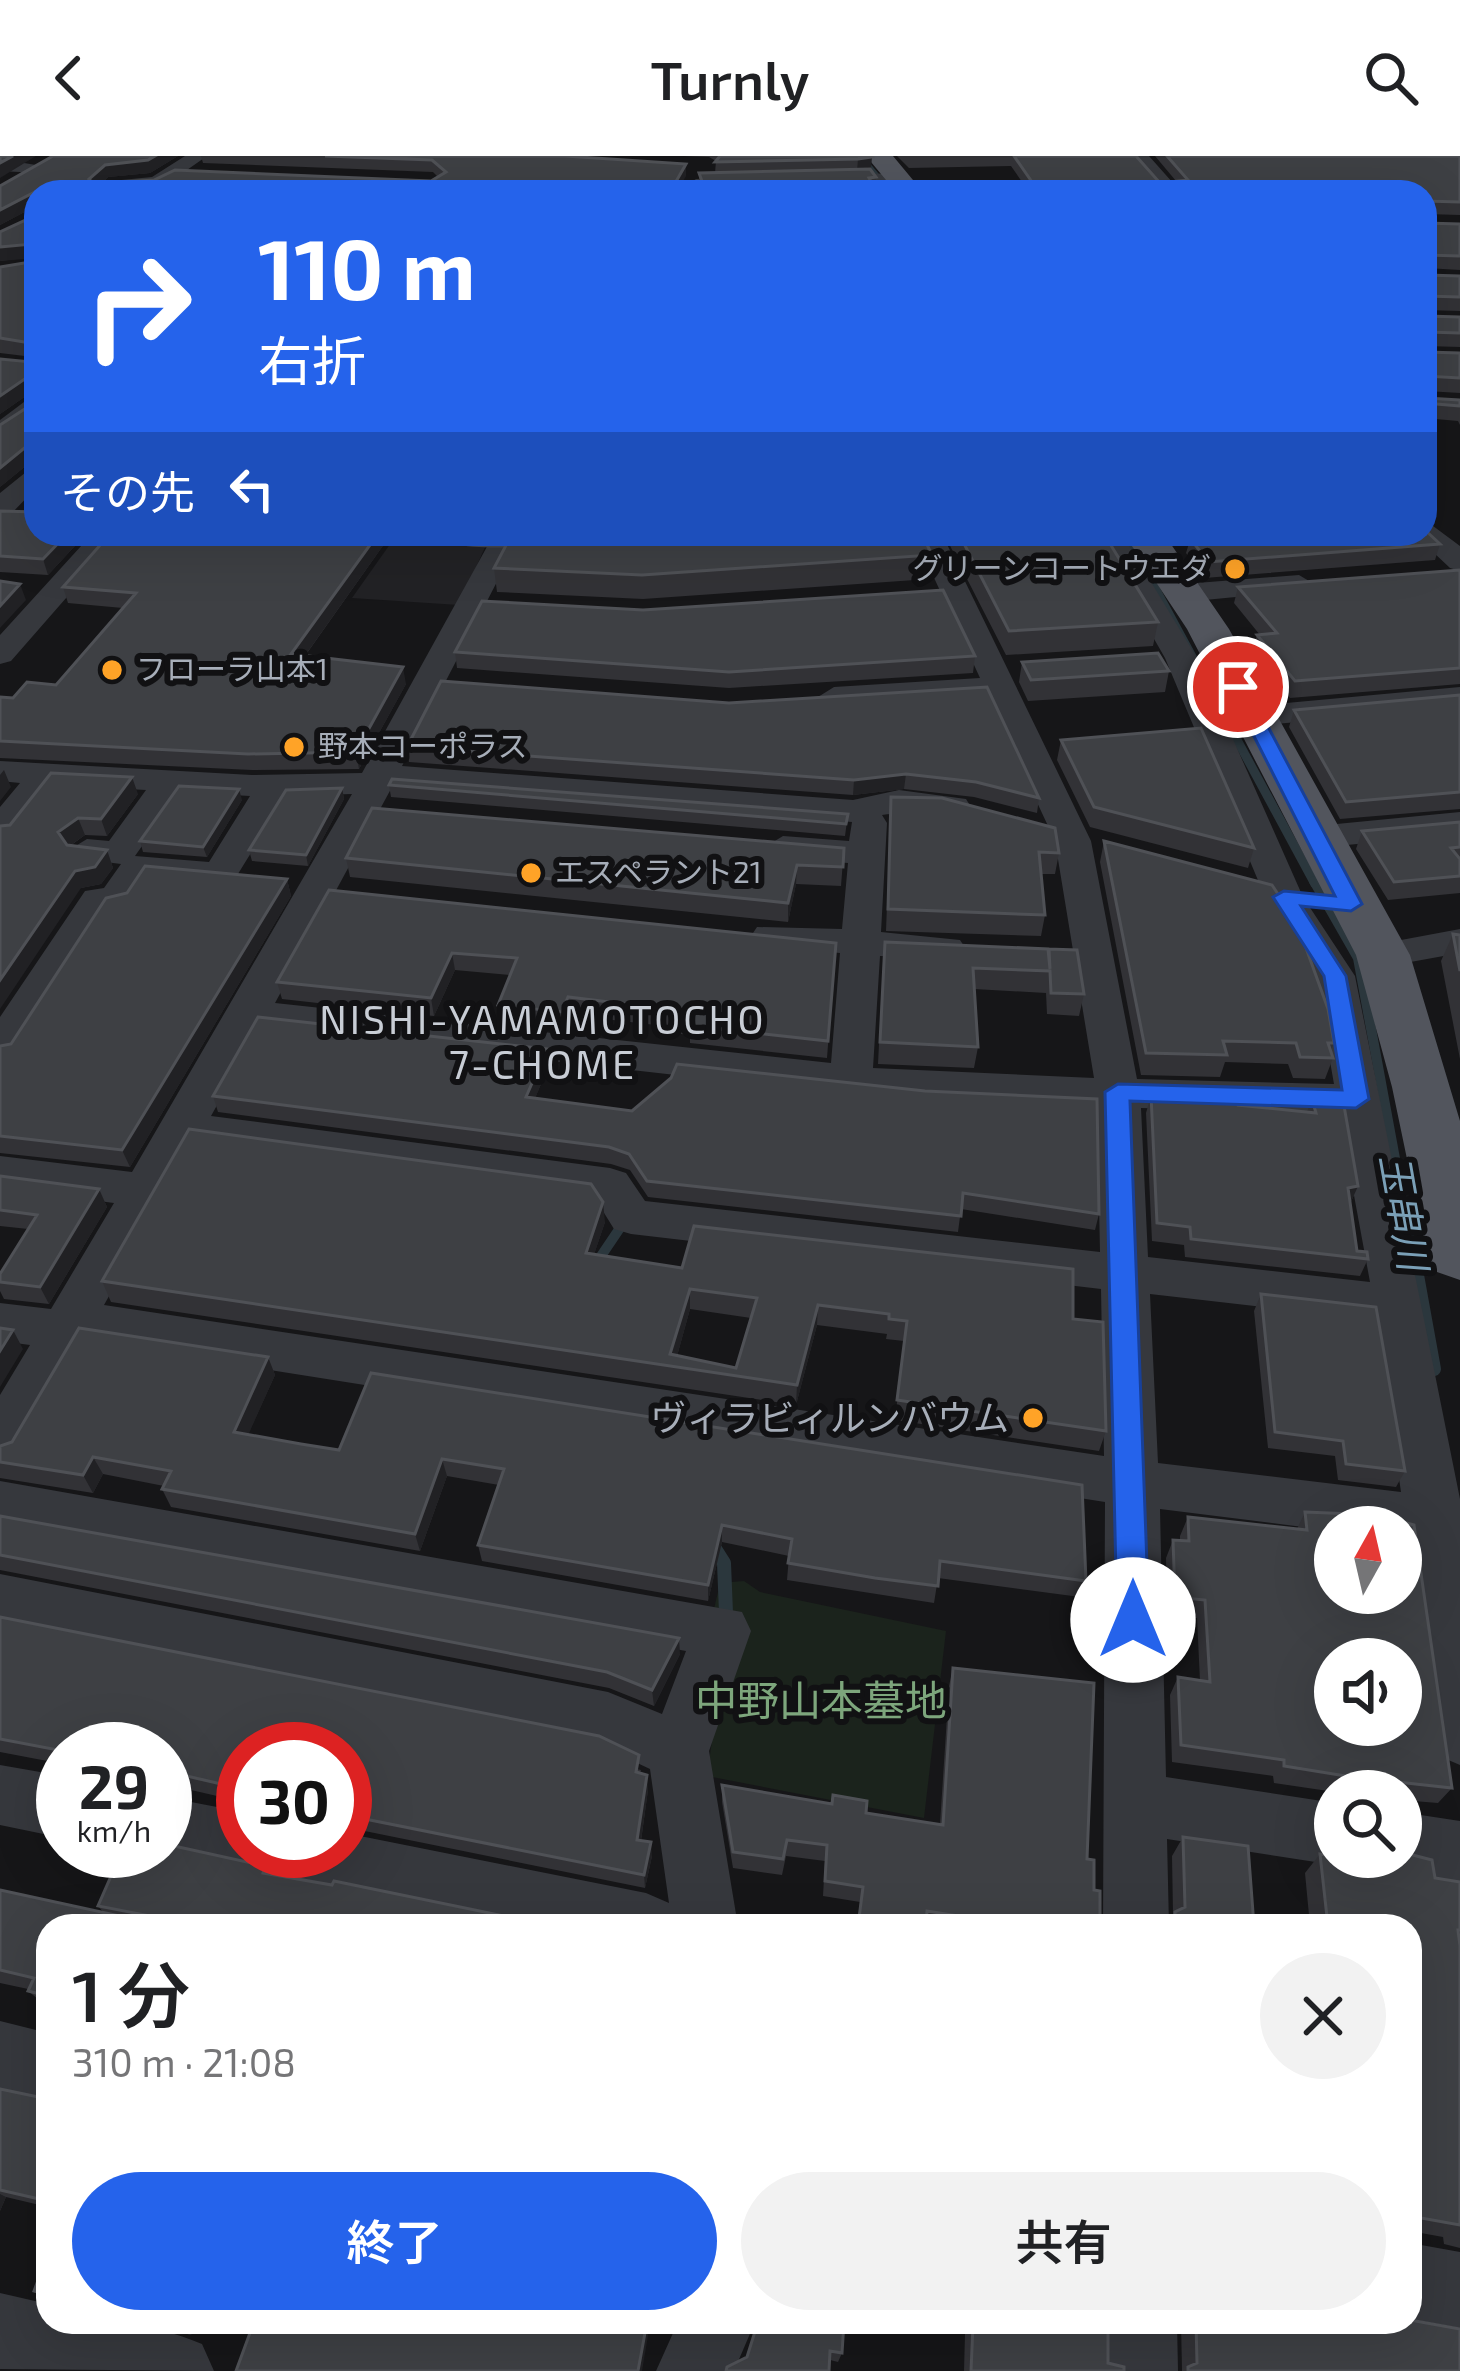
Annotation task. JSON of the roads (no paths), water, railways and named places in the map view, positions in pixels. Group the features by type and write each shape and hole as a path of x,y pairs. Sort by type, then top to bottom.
{"main road":[{"path":"1152,546 1184,593 1351,904 1384,955 1441,1089 1460,1255"}],"street":[{"path":"160,180 198,156"},
{"path":"848,156 886,180"},
{"path":"1139,156 1160,180"},
{"path":"0,165 47,163"},
{"path":"0,187 47,163"},
{"path":"685,166 712,163"},
{"path":"105,180 110,168"},
{"path":"172,172 212,174"},
{"path":"0,434 24,411"},
{"path":"0,510 24,485"},
{"path":"3,647 98,546"},
{"path":"4,1429 70,1325 247,1013 297,883 370,790 445,682 519,546"},
{"path":"934,546 1003,675 1072,841 1089,955 1118,1092 1132,1483 1136,1914"},
{"path":"1115,546 1181,658 1269,852 1263,892 1335,976 1356,1099 1446,1521 1460,1736"},
{"path":"1184,593 1322,583"},
{"path":"20,586 60,590"},
{"path":"912,594 956,591"},
{"path":"1134,662 1181,658"},
{"path":"808,698 1003,675"},
{"path":"1253,716 1460,697"},
{"path":"0,772 853,811 899,801 941,804 985,816"},
{"path":"0,831 45,774"},
{"path":"87,850 119,853 170,781"},
{"path":"220,874 274,785"},
{"path":"370,790 406,814"},
{"path":"850,1081 869,820 853,811"},
{"path":"1316,837 1460,823"},
{"path":"1029,828 1115,852"},
{"path":"752,844 867,854"},
{"path":"0,1049 99,899 115,900 137,867 366,895"},
{"path":"1263,892 1351,904"},
{"path":"742,934 859,946 974,950"},
{"path":"1384,955 1460,941"},
{"path":"1043,953 1089,955"},
{"path":"247,1013 509,1038 850,1081 1356,1099"},
{"path":"182,1128 610,1185 631,1217 1398,1304"},
{"path":"0,1172 147,1191"},
{"path":"0,1322 70,1325 1132,1483 1446,1521"},
{"path":"0,1504 722,1631 678,1751 706,1914"},
{"path":"0,1600 608,1720 678,1751"},
{"path":"0,1795 36,1802"},
{"path":"1135,1803 1314,1831"},
{"path":"1422,1847 1460,1853"},
{"path":"372,1870 587,1914"},
{"path":"0,2056 36,2065"},
{"path":"1422,2283 1460,2290"},
{"path":"0,2331 175,2371"},
{"path":"695,2371 712,2334"},
{"path":"1139,2334 1139,2371"}],"waterway":[{"name":"玉串川","path":"861,156 881,180"},
{"name":"玉串川","path":"1130,546 1152,582"},
{"name":"玉串川","path":"1150,579 1315,884"},
{"name":"玉串川","path":"1314,881 1358,958 1415,1267"},
{"path":"595,1265 624,1222"},
{"name":"玉串川","path":"1415,1264 1434,1369"},
{"path":"710,1541 724,1563 726,1613"}],"place":[{"name":"グリーンコートウエダ","path":"1235,569"},
{"name":"フローラ山本1","path":"112,670"},
{"name":"野本コーポラス","path":"294,747"},
{"name":"エスペラント21","path":"531,873"},
{"name":"ヴィラビィルンバウム","path":"1033,1418"}],"district":[{"name":"NISHI-YAMAMOTOCHO 7-CHOME","path":"543,1042"}],"park label":[{"name":"中野山本墓地","path":"821,1701"}]}
